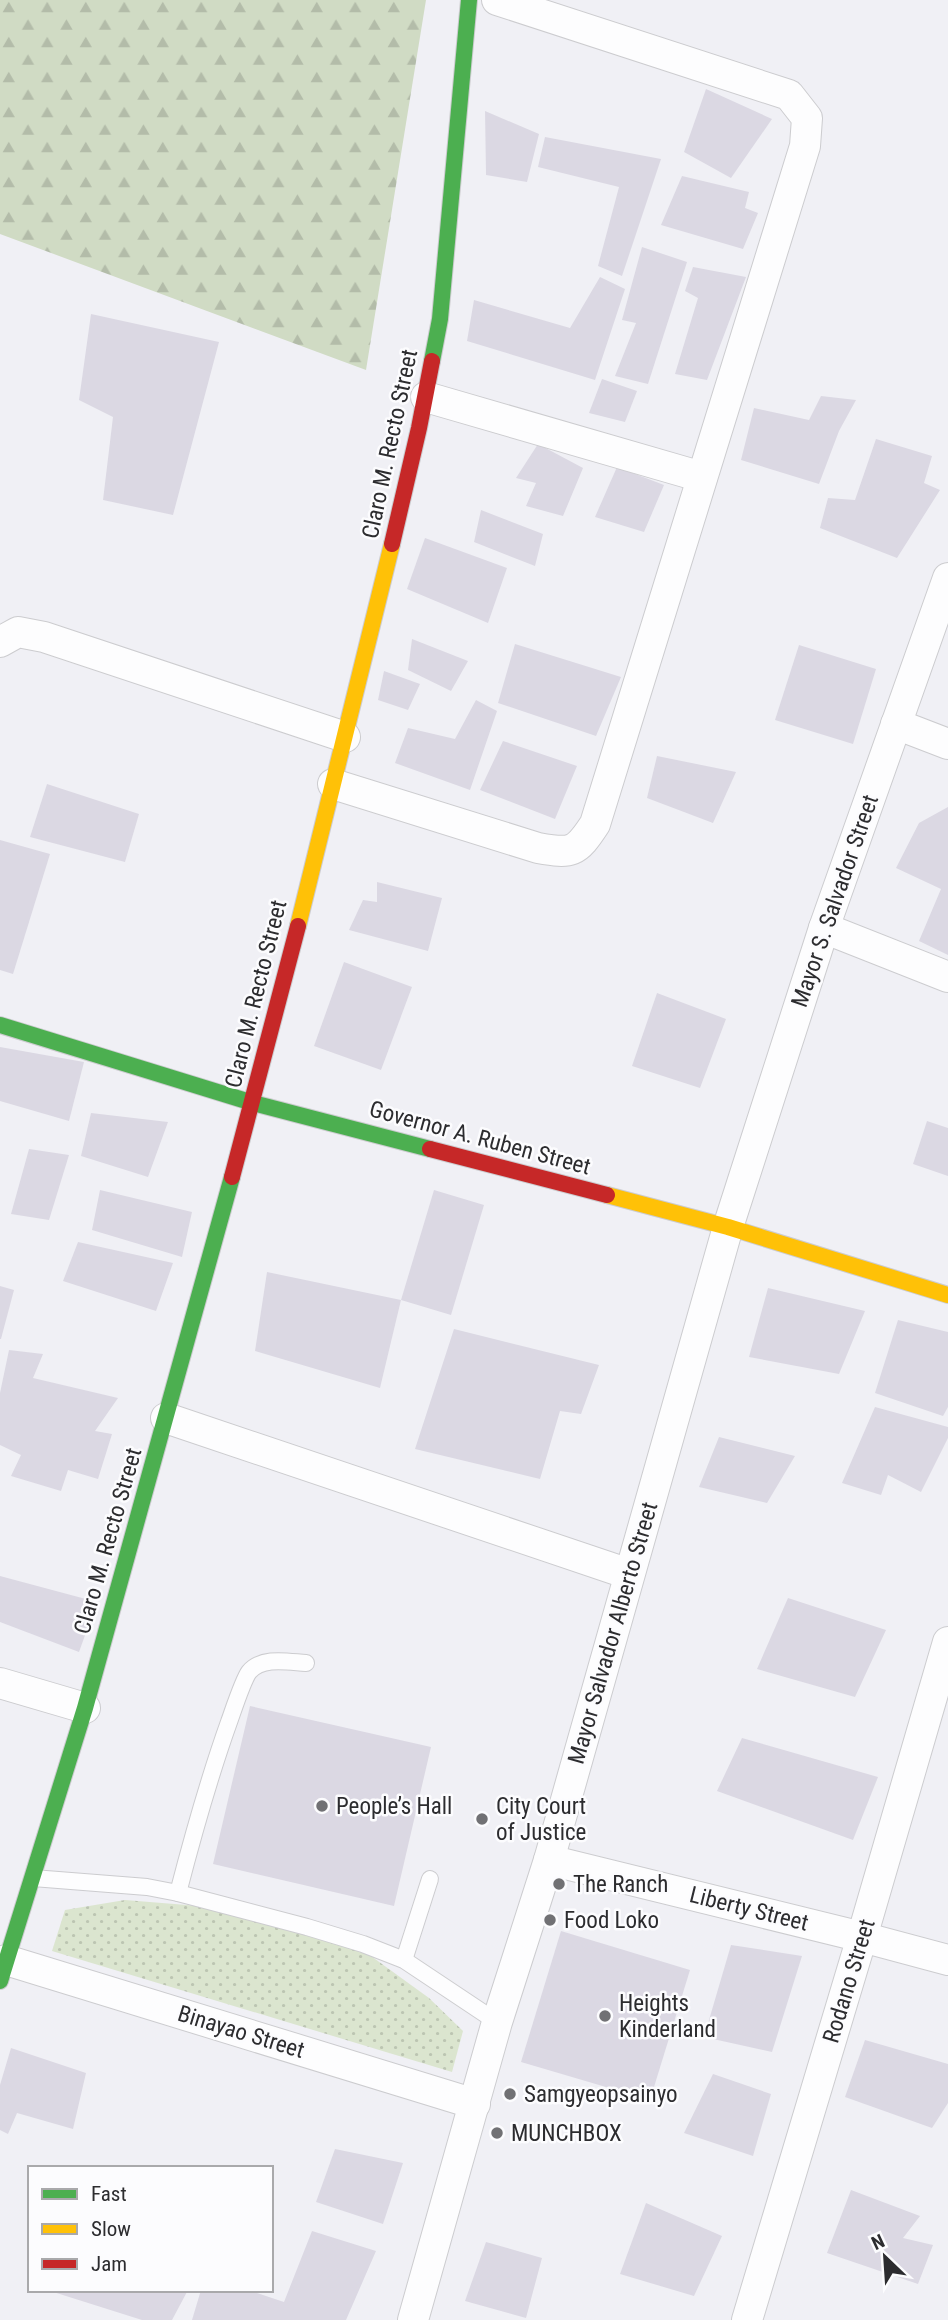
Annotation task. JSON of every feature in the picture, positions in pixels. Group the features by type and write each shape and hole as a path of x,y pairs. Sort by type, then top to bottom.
{"main road":[{"name":"Claro M. Recto Street","path":"3,1970 85,1708 253,1102 345,737 426,397 440,318 469,0"},
{"name":"Governor A. Ruben Street","path":"0,1026 253,1102 728,1227 948,1295"}],"street":[{"path":"333,784 538,848 563,852 581,845 595,824 805,146 807,118 789,95 497,0"},
{"path":"426,397 702,477"},
{"name":"Mayor S. Salvador Street","path":"728,1227 824,929 948,578"},
{"path":"0,642 18,632 44,637 345,737"},
{"path":"896,724 948,744"},
{"path":"824,929 948,977"},
{"name":"Mayor Salvador Alberto Street","path":"413,2320 497,2022 548,1860 728,1227"},
{"path":"166,1418 629,1574"},
{"name":"Rodano Street","path":"747,2320 948,1642"},
{"path":"0,1683 85,1708"},
{"name":"Liberty Street","path":"548,1860 948,1960"},
{"name":"Binayao Street","path":"3,1970 475,2104"}],"lane":[{"path":"178,1893 201,1805 232,1713 250,1672 263,1663 306,1663"},
{"path":"32,1878 136,1886 178,1893 363,1944 404,1960 497,2022"},
{"path":"404,1960 429,1879"}],"green space":[{"path":"0,0 426,0 366,370 0,234"},
{"path":"125,1900 199,1906 364,1951 429,1998 463,2031 452,2072 52,1951 65,1910"}],"building":[{"path":"706,89 772,119 731,178 684,152"},
{"path":"485,111 539,134 527,182 486,175"},
{"path":"545,137 661,159 622,276 598,266 619,187 538,167"},
{"path":"682,176 749,192 745,208 758,213 743,249 661,225"},
{"path":"642,247 687,262 648,384 615,376 636,323 622,320"},
{"path":"693,267 746,277 707,380 675,374 698,298 685,291"},
{"path":"600,277 625,289 595,380 467,341 474,300 570,328"},
{"path":"91,314 219,342 173,515 103,500 113,417 79,400"},
{"path":"602,379 637,391 625,422 589,413"},
{"path":"821,396 856,400 839,431 819,484 741,460 754,408 809,420"},
{"path":"876,439 932,456 924,483 940,490 897,558 820,528 828,498 855,500"},
{"path":"538,444 583,468 563,516 526,506 536,483 516,478"},
{"path":"617,467 664,485 644,532 595,517"},
{"path":"481,510 543,534 535,566 474,542"},
{"path":"425,538 507,568 488,623 407,589"},
{"path":"412,639 468,661 451,691 408,670"},
{"path":"515,644 621,677 596,736 498,703"},
{"path":"799,645 876,669 853,744 775,720"},
{"path":"384,671 420,684 408,710 378,700"},
{"path":"476,700 497,711 470,790 395,763 408,728 455,739"},
{"path":"503,741 577,766 555,819 480,790"},
{"path":"657,756 736,772 713,823 647,798"},
{"path":"47,784 139,814 125,862 30,837"},
{"path":"948,807 948,955 919,941 941,889 896,868 919,823"},
{"path":"0,840 50,854 13,974 0,970"},
{"path":"377,882 442,898 428,951 349,930 363,900 377,902"},
{"path":"344,962 412,987 381,1070 314,1046"},
{"path":"657,993 726,1019 700,1088 632,1066"},
{"path":"0,1047 84,1062 69,1121 0,1101"},
{"path":"91,1113 168,1122 148,1177 81,1156"},
{"path":"927,1121 948,1128 948,1176 913,1164"},
{"path":"29,1149 69,1155 49,1220 11,1214"},
{"path":"100,1190 192,1212 182,1257 92,1230"},
{"path":"434,1190 484,1205 451,1315 401,1300"},
{"path":"78,1242 173,1263 156,1311 63,1281"},
{"path":"267,1272 401,1300 380,1388 255,1351"},
{"path":"0,1286 14,1290 1,1339 0,1339"},
{"path":"768,1288 865,1311 839,1374 749,1357"},
{"path":"898,1320 948,1332 948,1407 943,1416 875,1393"},
{"path":"454,1329 599,1365 581,1414 560,1411 540,1479 415,1449"},
{"path":"9,1350 43,1354 33,1378 118,1398 95,1431 112,1434 98,1479 68,1470 61,1491 11,1476 21,1455 0,1445 0,1393"},
{"path":"875,1407 948,1427 948,1438 921,1492 888,1475 881,1495 842,1483"},
{"path":"719,1437 795,1456 767,1503 699,1487"},
{"path":"0,1576 97,1602 79,1652 0,1622"},
{"path":"788,1598 886,1630 855,1697 757,1669"},
{"name":"People’s Hall","path":"250,1706 431,1747 394,1906 213,1864"},
{"path":"742,1738 878,1777 853,1840 717,1791"},
{"name":"Heights Kinderland","path":"561,1931 690,1970 650,2100 521,2062"},
{"path":"731,1945 802,1956 772,2052 704,2037"},
{"path":"865,2040 948,2064 948,2103 932,2128 845,2097"},
{"path":"11,2048 86,2073 73,2129 17,2113 8,2134 0,2130 0,2085"},
{"path":"713,2074 771,2094 753,2156 684,2133"},
{"path":"335,2149 403,2163 383,2224 316,2202"},
{"path":"851,2190 920,2216 903,2238 933,2245 918,2284 827,2253"},
{"path":"646,2203 722,2236 694,2296 620,2274"},
{"path":"312,2231 376,2251 346,2320 192,2320 200,2292 254,2292 284,2302"},
{"path":"486,2242 542,2258 526,2318 465,2301"},
{"path":"53,2292 187,2292 172,2320 142,2320"}],"traffic: fast":[{"path":"432,361 440,319 469,0"},
{"path":"0,1025 253,1103 430,1149"},
{"path":"0,1981 85,1708 232,1177"}],"traffic: slow":[{"path":"298,926 392,544"},
{"path":"607,1195 728,1227 948,1295"}],"traffic: jam":[{"path":"392,544 432,361"},
{"path":"232,1177 298,926"},
{"path":"430,1149 607,1195"}],"place":[{"name":"People’s Hall","path":"322,1806"},
{"name":"City Court of Justice","path":"482,1819"},
{"name":"The Ranch","path":"559,1884"},
{"name":"Food Loko","path":"550,1920"},
{"name":"Heights Kinderland","path":"605,2016"},
{"name":"Samgyeopsainyo","path":"510,2094"},
{"name":"MUNCHBOX","path":"497,2133"}]}
